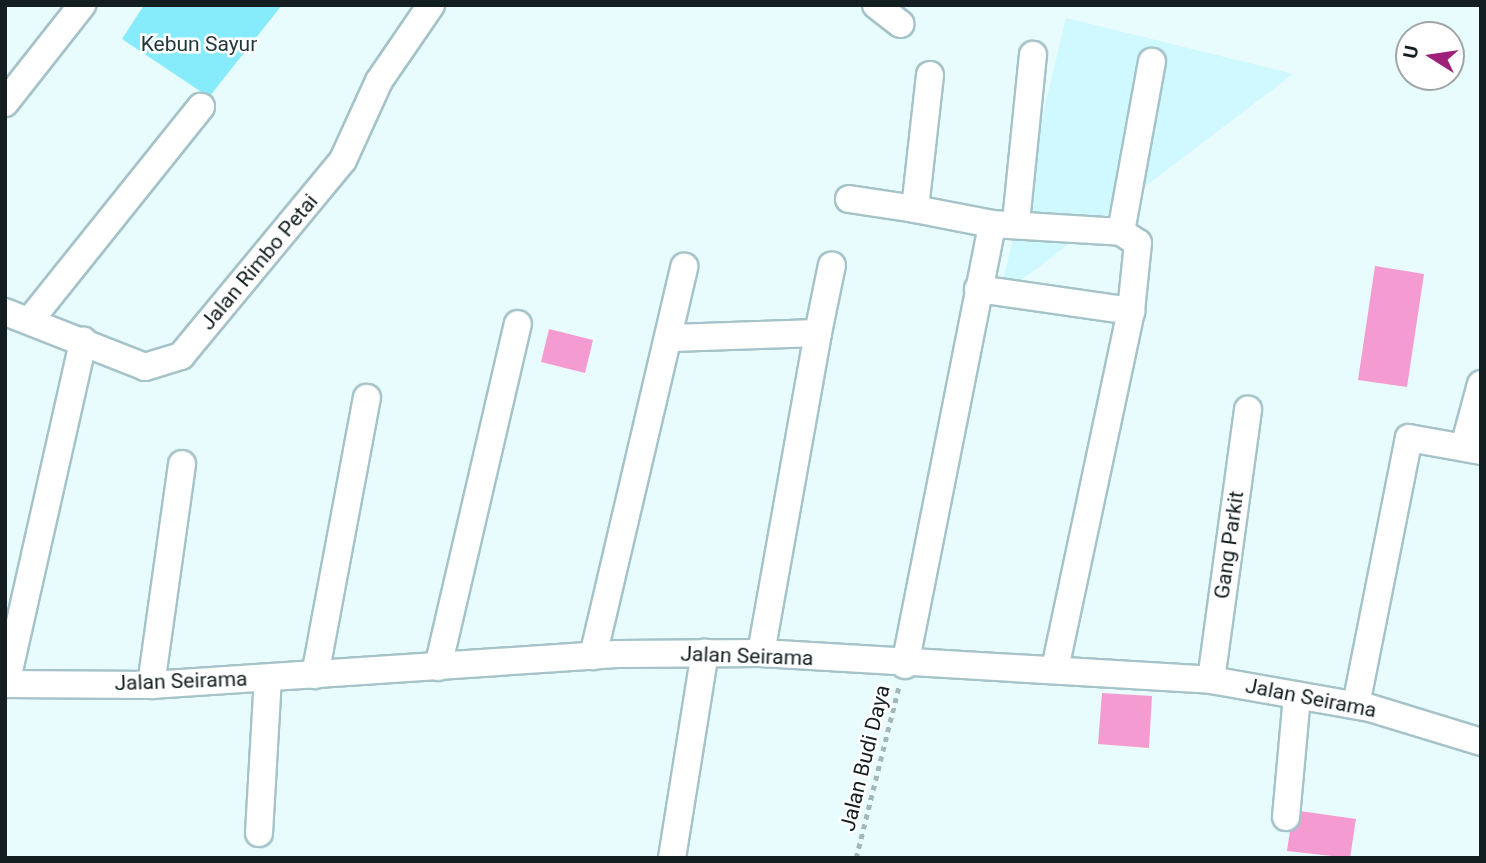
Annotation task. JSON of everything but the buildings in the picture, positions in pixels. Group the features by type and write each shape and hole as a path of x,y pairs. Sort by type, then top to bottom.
{"street":[{"path":"5,103 82,5"},
{"name":"Jalan Rimbo Petai","path":"5,312 31,319 145,367 181,356 343,160 379,81 432,5"},
{"path":"876,5 900,24"},
{"path":"905,665 978,289 1004,223 1033,55"},
{"path":"1121,232 1152,62"},
{"path":"915,209 930,75"},
{"path":"31,319 201,107"},
{"path":"849,199 1004,223 1121,232 1130,235 1139,251 1131,311 1055,669"},
{"path":"761,653 832,265"},
{"path":"593,656 672,338 684,267"},
{"path":"978,289 1131,311"},
{"path":"438,667 518,324"},
{"path":"672,338 818,333"},
{"path":"6,684 83,341"},
{"path":"1356,705 1407,443 1414,436 1473,449 1481,384"},
{"path":"315,675 367,398"},
{"name":"Gang Parkit","path":"1211,680 1248,410"},
{"path":"151,685 182,464"},
{"path":"672,858 705,653"},
{"name":"Jalan Seirama","path":"6,684 151,685 593,656 761,653 905,665 1055,669 1211,680 1356,705 1481,743"},
{"path":"259,833 268,678"},
{"path":"1286,817 1297,695"}],"path":[{"name":"Jalan Budi Daya","path":"856,858 905,665"}],"shaded area":[{"path":"1066,18 1293,74 999,297"}],"green space":[{"name":"Kebun Sayur","path":"144,5 282,5 209,97 122,39"}]}
